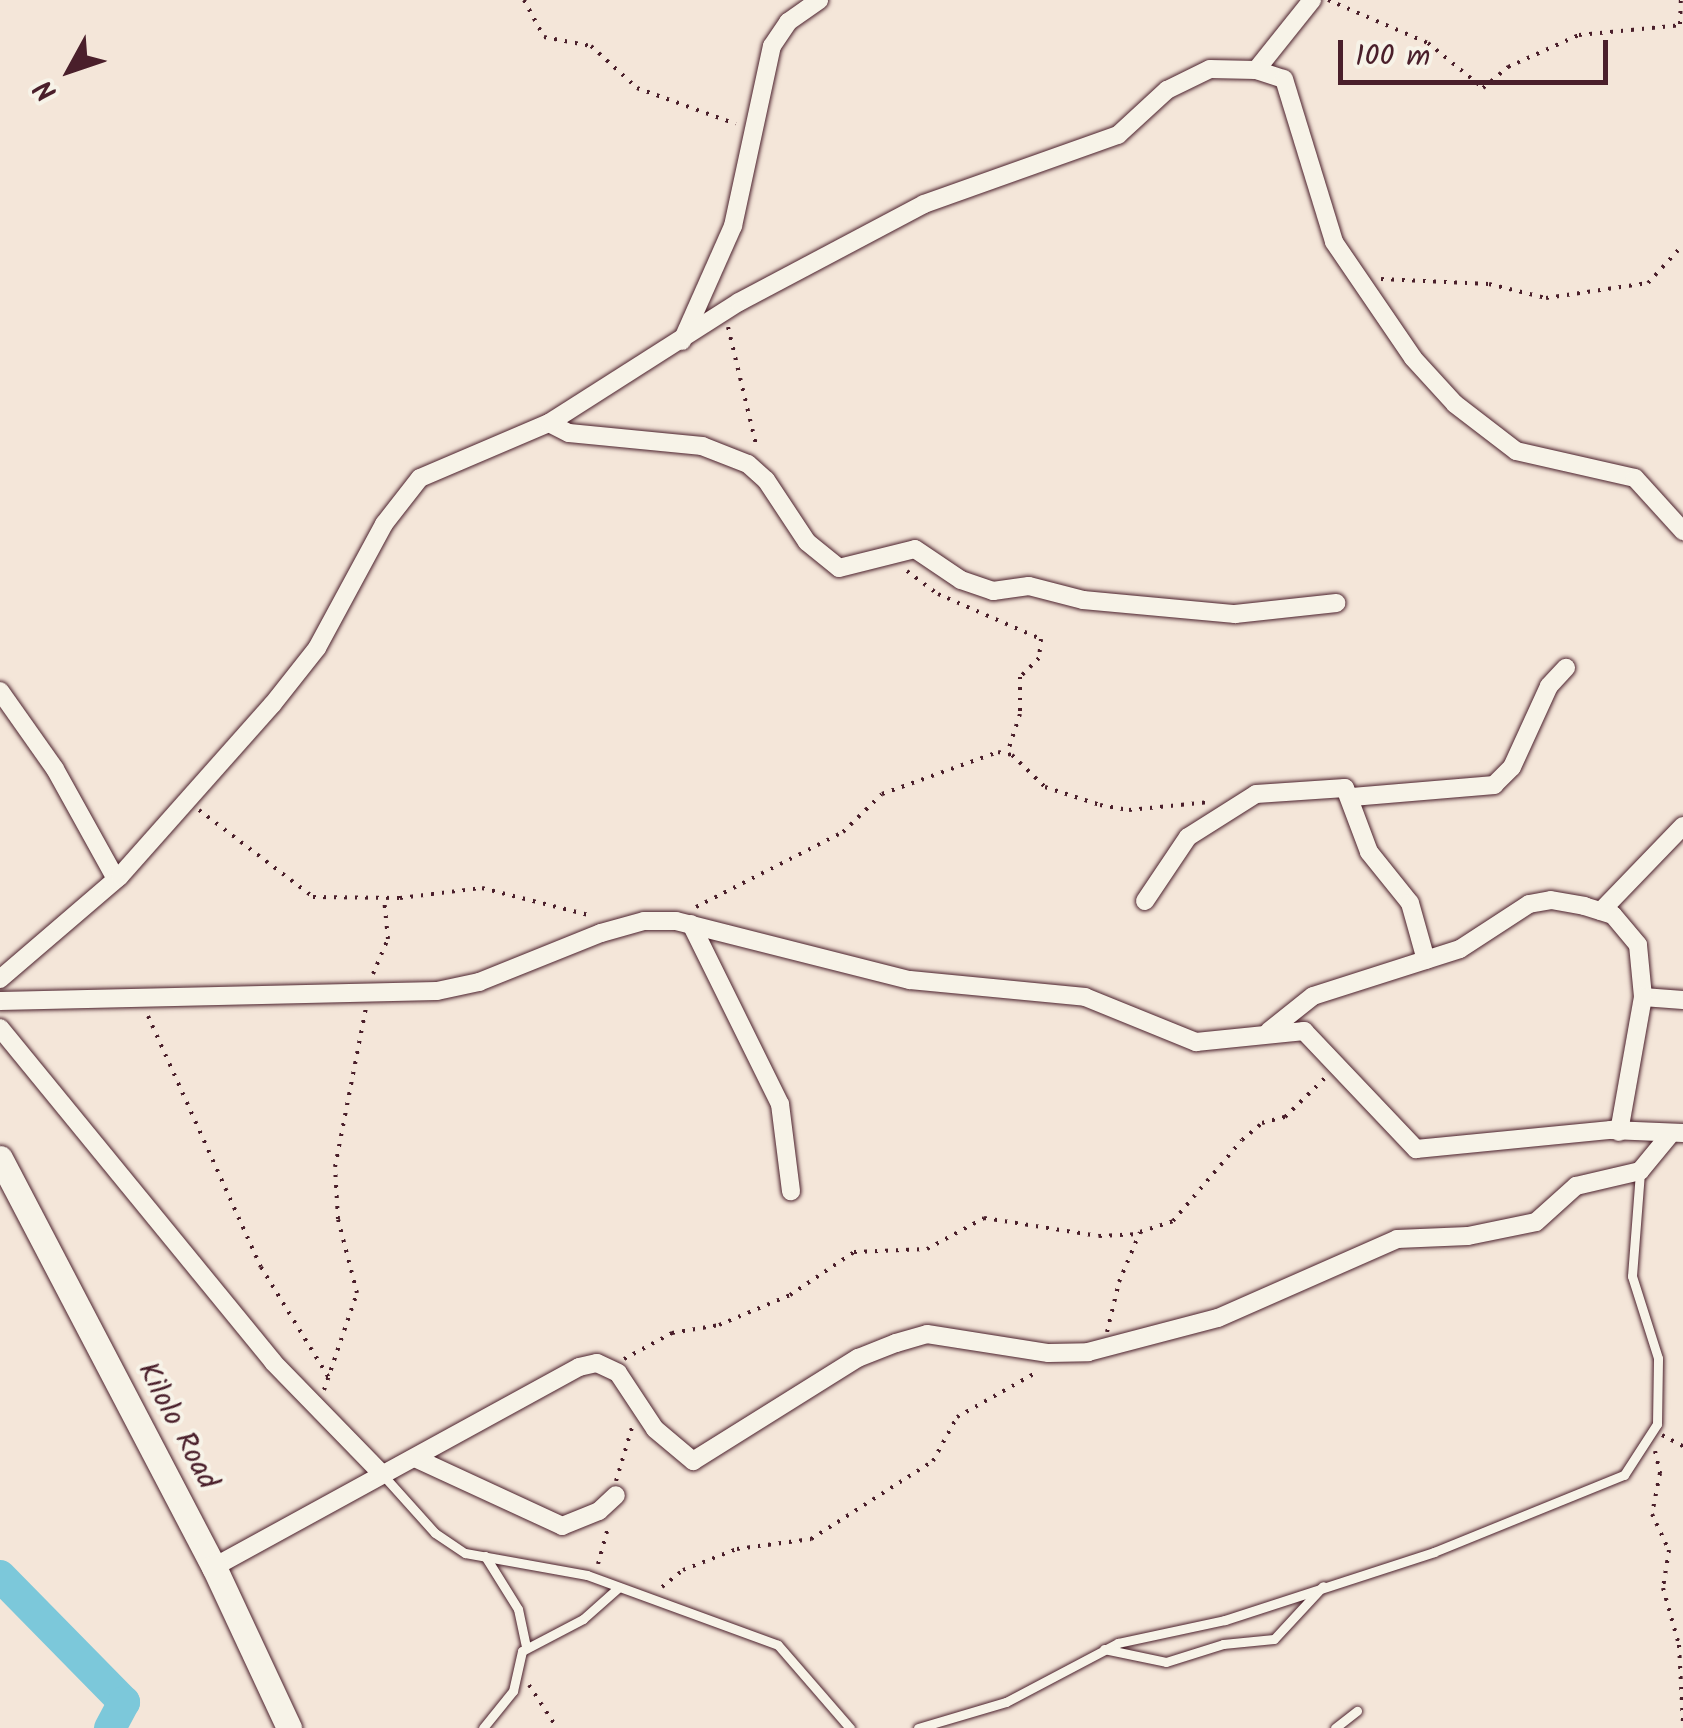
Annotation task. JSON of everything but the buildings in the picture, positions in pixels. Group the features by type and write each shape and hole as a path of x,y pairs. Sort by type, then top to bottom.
{"main road":[{"name":"Kilolo Road","path":"0,1158 214,1567 289,1728"}],"street":[{"path":"682,342 733,226 772,46 788,22 819,0"},
{"path":"1256,70 1312,0"},
{"path":"0,980 116,880 316,648 384,524 420,478 549,423 724,312 924,204 1118,135 1168,90 1210,69 1273,73 1289,90 1328,228 1413,358 1492,434 1516,451 1635,478 1683,531"},
{"path":"549,423 569,434 702,446 760,472 826,562 839,568 915,549 980,589 1030,586 1132,606 1236,614 1336,604"},
{"path":"1352,797 1494,784 1512,767 1549,686 1566,668"},
{"path":"0,692 54,769 116,880"},
{"path":"1145,902 1188,837 1244,801 1300,787 1346,788 1370,852 1410,902 1426,960"},
{"path":"1601,911 1683,826"},
{"path":"1265,1034 1313,996 1470,944 1529,904 1551,900 1601,911 1632,932 1644,997 1619,1132"},
{"path":"0,1001 368,994 478,982 601,932 644,921 683,923 910,980 1084,997 1196,1042 1304,1031 1416,1149 1619,1132 1676,1135"},
{"path":"683,923 780,1104 791,1191"},
{"path":"1644,997 1683,1000"},
{"path":"0,1028 317,1409 382,1474"},
{"path":"214,1567 579,1367 606,1366 677,1453 693,1461 858,1358 927,1334 1049,1354 1108,1346 1218,1318 1397,1239 1468,1236 1536,1222 1576,1186 1640,1171 1676,1135"},
{"path":"415,1458 562,1526 599,1511 616,1495"}],"lane":[{"path":"918,1728 1020,1696 1104,1649 1225,1620 1434,1552 1556,1498 1613,1483 1638,1460 1652,1434 1658,1358 1632,1276 1640,1171"},
{"path":"382,1474 450,1546 618,1587 778,1646 850,1728"},
{"path":"483,1728 510,1698 526,1648 518,1609 485,1556"},
{"path":"1104,1649 1166,1662 1222,1644 1274,1639 1326,1584"},
{"path":"526,1648 582,1619 618,1587"},
{"path":"1335,1728 1358,1712"}],"path":[{"path":"524,0 544,37 591,46 637,88 754,130"},
{"path":"1328,0 1428,44 1483,88 1508,67 1579,35 1682,24 1681,0"},
{"path":"1362,276 1476,282 1546,298 1648,283 1683,246"},
{"path":"724,312 760,472"},
{"path":"683,923 711,896 760,879 843,832 882,794 1007,752 1017,730 1020,677 1039,658 1041,639 938,594 900,566 869,563"},
{"path":"1007,752 1045,787 1100,805 1129,810 1244,801"},
{"path":"187,801 273,862 300,892 384,898 482,888 531,898 562,914 607,918"},
{"path":"317,1409 357,1292 358,1274 338,1218 335,1167 368,994 388,939 384,898"},
{"path":"141,1001 261,1267 328,1378"},
{"path":"606,1366 672,1333 725,1323 790,1295 854,1252 928,1249 984,1218 1098,1236 1140,1234 1173,1221 1242,1140 1262,1123 1285,1117 1339,1067"},
{"path":"1108,1346 1108,1315 1140,1234"},
{"path":"648,1599 702,1560 811,1538 934,1461 964,1412 1030,1373 1049,1371"},
{"path":"1652,1434 1683,1446"},
{"path":"1652,1434 1660,1473 1652,1514 1669,1550 1664,1588 1679,1645 1683,1725"},
{"path":"516,1670 557,1728"}],"waterway":[{"path":"0,1576 124,1702 110,1728"}]}
